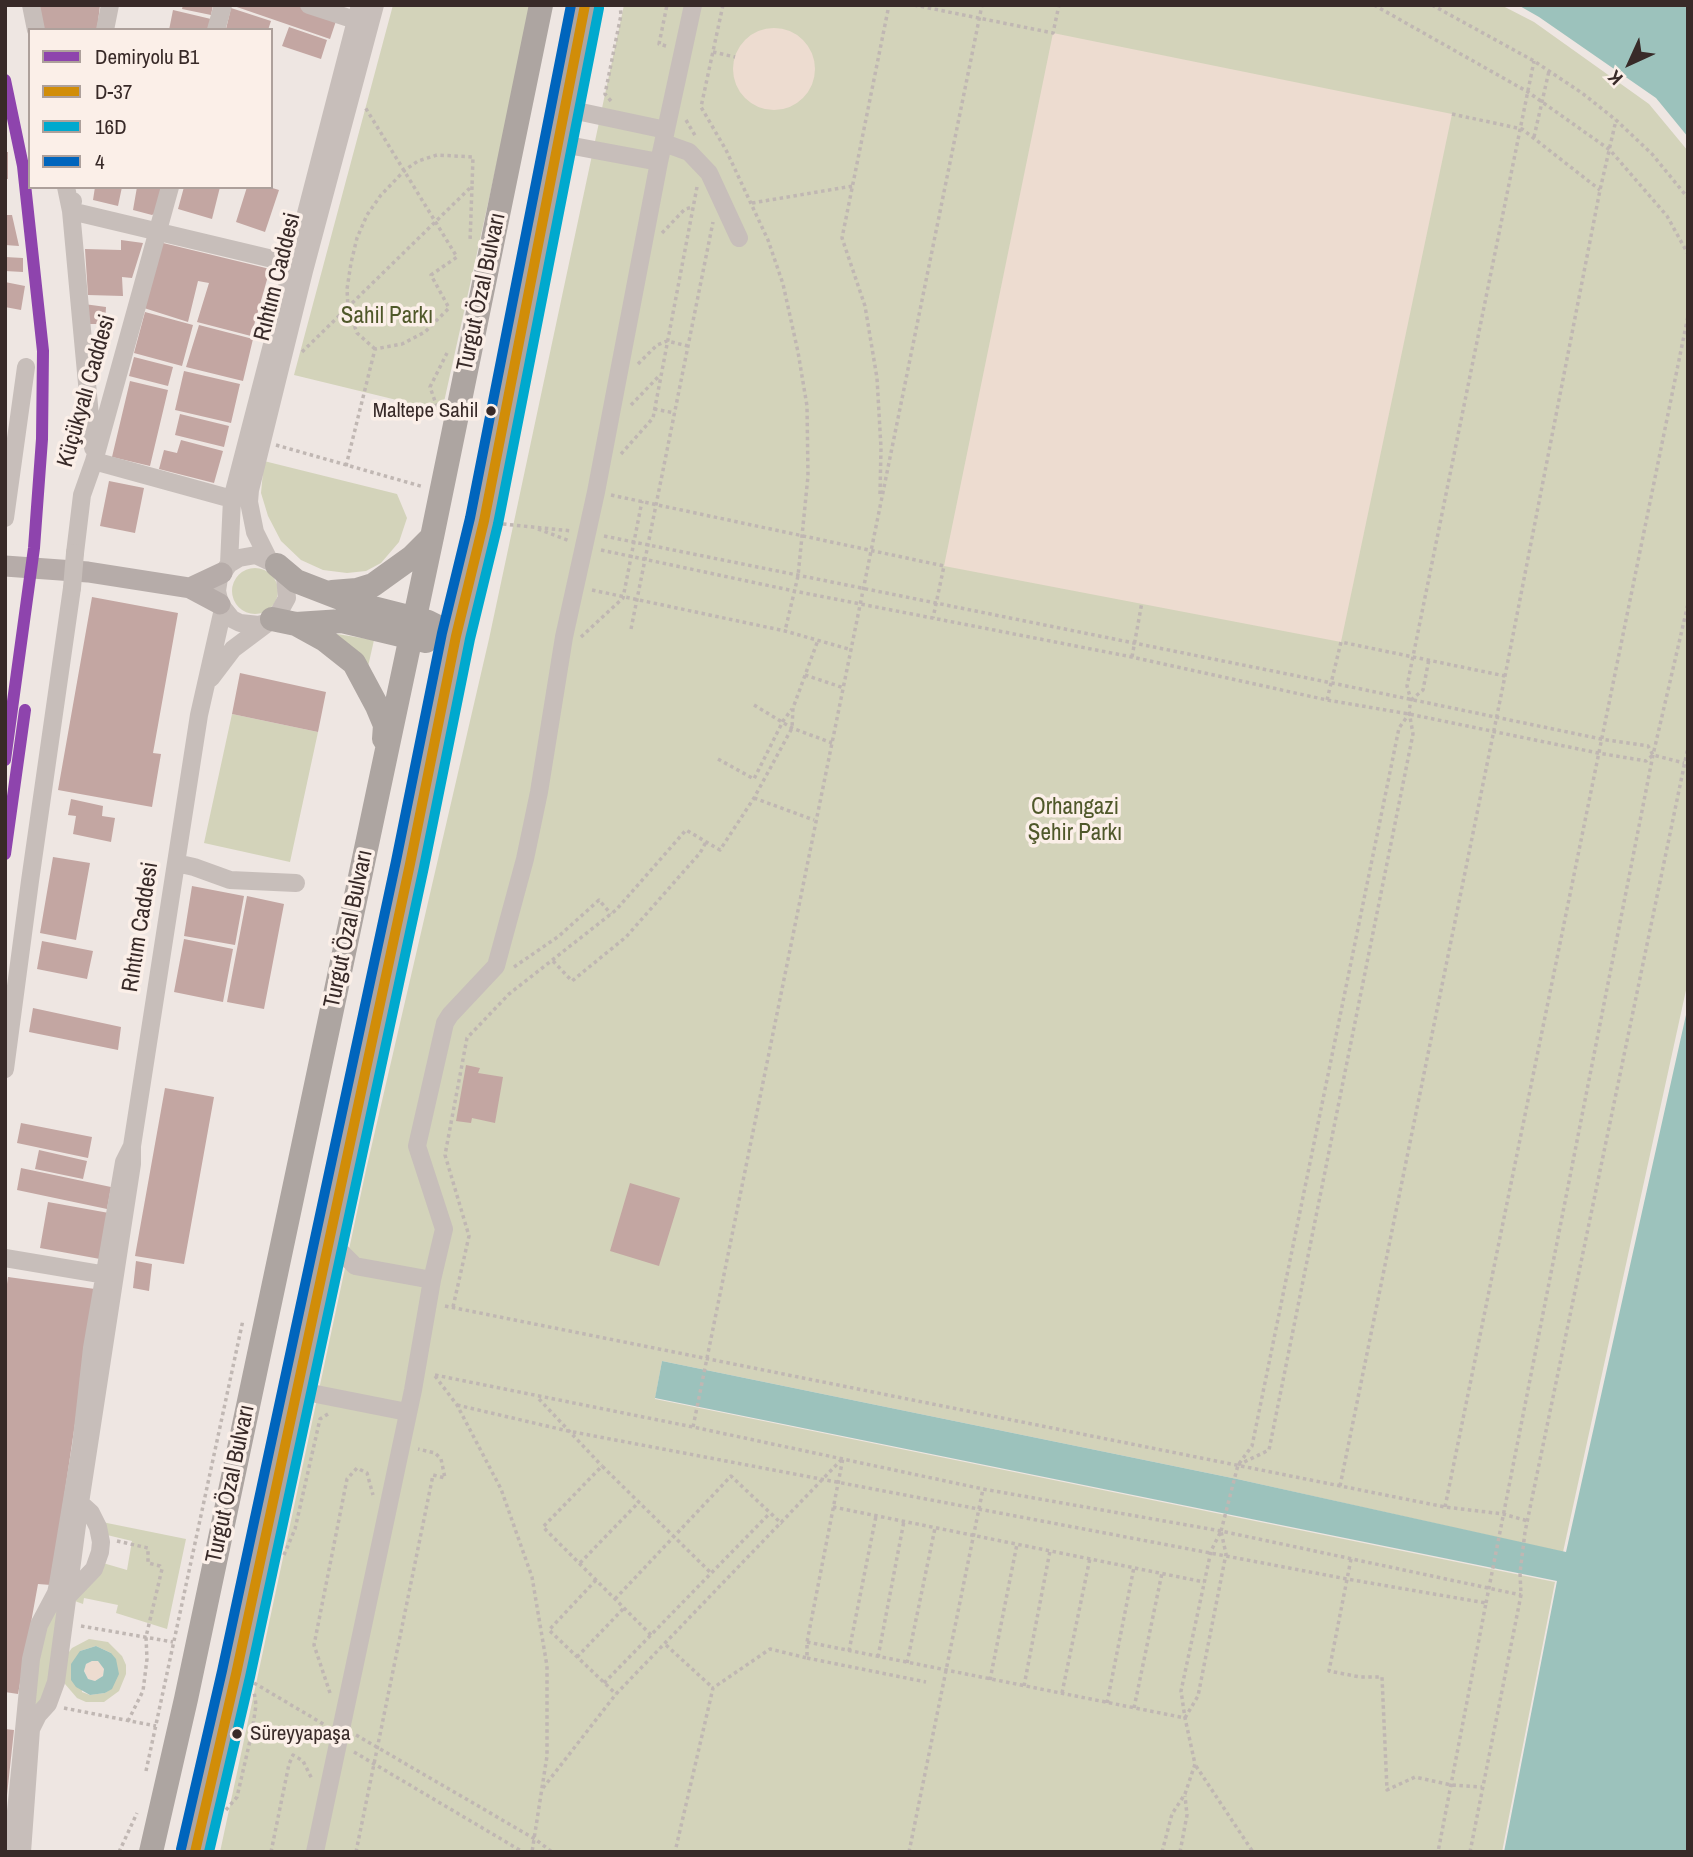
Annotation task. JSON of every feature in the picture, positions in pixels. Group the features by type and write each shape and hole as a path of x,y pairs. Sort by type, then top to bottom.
{"highway":[{"name":"Turgut Özal Bulvarı","path":"151,1852 189,1687 432,537 541,5"},
{"name":"Turgut Özal Bulvarı","path":"195,1852 411,864 456,636 484,521 557,142 567,109 585,5"},
{"path":"328,593 357,590 373,585 412,557 432,537"},
{"path":"273,563 296,581 412,629 434,642 456,636"},
{"path":"270,621 296,624 342,621 412,629"},
{"path":"296,624 325,640 355,663 385,724 384,764"}],"main road":[{"path":"5,566 88,572 190,588 221,606"},
{"path":"190,588 225,569"}],"street":[{"path":"31,5 36,28"},
{"path":"105,28 110,5"},
{"path":"217,28 223,5"},
{"path":"309,5 357,13"},
{"name":"Rıhtım Caddesi","path":"225,569 232,499 375,5"},
{"path":"315,1852 444,1229 417,1146 419,1133 445,1023 496,966 525,859 539,792 564,637 596,492 692,5"},
{"name":"Rıhtım Caddesi","path":"273,563 255,532 249,502 278,376 299,265 357,13"},
{"path":"567,109 665,137 689,152 709,173 739,238"},
{"path":"557,142 659,162"},
{"path":"66,189 71,211 94,461 232,499"},
{"path":"71,211 75,189"},
{"name":"Küçükyalı Caddesi","path":"5,1069 72,588 82,495 94,461 169,189"},
{"path":"71,211 299,265"},
{"path":"5,518 26,367"},
{"path":"251,555 263,557 273,563 285,577 287,598 283,608 270,621 259,625 240,623 232,619 221,606 217,586 225,569 239,558 251,555"},
{"name":"Rıhtım Caddesi","path":"105,1308 132,1164 132,1146 199,715 221,606"},
{"name":"Rıhtım Caddesi","path":"199,715 210,681 220,665 239,644 270,621"},
{"path":"176,863 230,880 296,883"},
{"name":"Rıhtım Caddesi","path":"105,1308 106,1275 124,1162 132,1146"},
{"path":"328,1239 355,1266 432,1280"},
{"path":"5,1258 106,1275"},
{"path":"22,1852 31,1729 48,1704 56,1682 105,1308"},
{"path":"12,1852 32,1659 39,1625 58,1584 81,1446 92,1348 105,1308"},
{"path":"296,1390 407,1412"},
{"path":"69,1595 98,1563 100,1537 91,1513 80,1503"}],"path":[{"path":"614,104 605,94 621,15 620,5"},
{"path":"667,5 659,44 671,48"},
{"path":"723,5 701,107 749,196 783,284 807,406 808,476 798,576 785,631"},
{"path":"879,507 881,448 877,378 865,306 842,238 889,5"},
{"path":"915,5 1053,33 1059,5"},
{"path":"693,1427 852,650 858,603 982,5"},
{"path":"1374,5 1528,92 1610,150 1667,216 1688,254"},
{"path":"1432,5 1534,61 1582,93 1616,120 1652,155 1688,198"},
{"path":"712,52 734,57"},
{"path":"1238,1465 1269,1451 1413,734 1409,714 1411,700 1407,686 1534,61"},
{"path":"1534,137 1549,71"},
{"path":"353,87 457,257 431,275 449,308 425,332 402,344 375,349"},
{"path":"682,110 700,142"},
{"path":"1452,114 1521,129 1600,190"},
{"path":"1339,1486 1616,120"},
{"path":"375,349 357,333 348,308 347,289 357,238 367,215 381,195 405,170 418,161 437,155 473,157 470,250"},
{"path":"617,458 653,418 698,182 704,190"},
{"path":"278,376 472,186"},
{"path":"752,203 853,186"},
{"path":"736,202 749,196"},
{"path":"658,228 656,240 685,209 693,207"},
{"path":"631,629 714,216"},
{"path":"1445,1507 1688,316"},
{"path":"638,364 657,345 667,341 688,346"},
{"path":"346,466 375,349"},
{"path":"628,408 661,373"},
{"path":"654,409 675,413"},
{"path":"262,441 426,487"},
{"path":"596,492 944,566 933,618"},
{"path":"573,645 622,598 642,501"},
{"path":"484,521 586,539 634,542 1496,718 1648,746 1653,755 1684,764"},
{"path":"530,527 586,539 631,556 1132,657 1327,700 1598,753 1646,761 1653,755"},
{"path":"584,588 785,631 852,650"},
{"path":"1132,657 1142,602"},
{"path":"1438,1852 1499,1527 1653,755 1688,604"},
{"path":"718,759 754,779 783,721 793,708 818,640"},
{"path":"1327,700 1341,642 1505,677"},
{"path":"1411,700 1423,690 1429,659"},
{"path":"805,676 844,688"},
{"path":"754,705 792,727 832,743"},
{"path":"453,1307 469,1236 445,1155 467,1038 509,994 611,914 686,830 720,850 754,798 792,727 793,708"},
{"path":"1252,1852 1195,1764 1181,1691 1211,1551 1221,1531 1238,1465 1252,1446 1399,728 1409,714"},
{"path":"1470,1852 1521,1595 1520,1573 1525,1532 1688,747"},
{"path":"754,798 816,820"},
{"path":"552,960 572,981 626,937 700,853 706,842"},
{"path":"506,973 559,936 599,900 611,914"},
{"path":"428,1303 1339,1486 1445,1507 1503,1514 1528,1521"},
{"path":"432,1368 457,1405 501,1489 532,1577 547,1666 547,1756 531,1852"},
{"path":"435,1375 983,1489 1221,1531 1521,1595"},
{"path":"538,1397 602,1466 711,1573"},
{"path":"457,1405 568,1431 1486,1603"},
{"path":"280,1563 295,1529 320,1419 331,1412"},
{"path":"356,1852 433,1475 445,1478 441,1459 435,1454 412,1447"},
{"path":"542,1790 616,1694 843,1458"},
{"path":"807,1658 807,1642 843,1458"},
{"path":"602,1466 543,1527 651,1635"},
{"path":"330,1694 314,1646 347,1479 358,1468 367,1473 375,1502 378,1490"},
{"path":"615,1598 731,1476 782,1524"},
{"path":"909,1852 983,1489"},
{"path":"580,1563 639,1502"},
{"path":"833,1507 1205,1582"},
{"path":"604,1683 770,1513"},
{"path":"849,1651 876,1516"},
{"path":"878,1657 904,1521"},
{"path":"908,1663 935,1527"},
{"path":"1185,1718 1198,1696 1226,1555 1221,1531"},
{"path":"100,1537 149,1548 148,1563 162,1568 146,1637 147,1659 143,1691 128,1721"},
{"path":"990,1679 1017,1544"},
{"path":"1024,1686 1050,1550"},
{"path":"1062,1694 1090,1558"},
{"path":"1351,1559 1329,1671 1382,1678 1387,1790 1415,1777 1451,1785 1482,1787"},
{"path":"1107,1703 1134,1567"},
{"path":"1134,1708 1162,1573"},
{"path":"596,1580 549,1630 616,1694"},
{"path":"577,1657 624,1607"},
{"path":"65,1623 174,1642"},
{"path":"807,1642 1185,1718"},
{"path":"665,1644 713,1688"},
{"path":"675,1852 713,1688 770,1649 926,1682"},
{"path":"222,1819 224,1811 237,1797 252,1732 256,1704 254,1672"},
{"path":"253,1683 330,1728"},
{"path":"48,1704 156,1726"},
{"path":"351,1741 353,1733 535,1839 552,1852"},
{"path":"349,1749 523,1852"},
{"path":"271,1852 293,1755 303,1761 313,1781"},
{"path":"1162,1852 1172,1814 1185,1794 1195,1764"},
{"path":"1180,1852 1188,1815 1185,1794"},
{"path":"119,1852 138,1808"}],"green space":[{"name":"Sahil Parkı","path":"393,5 532,5 442,411 294,375"},
{"name":"Orhangazi Şehir Parkı","path":"624,5 1501,5 1534,22 1649,104 1688,151 1688,981 1563,1552 1237,1479 662,1361 655,1399 1555,1582 1502,1852 220,1852 366,1170 489,639"},
{"path":"264,461 397,494 407,518 399,542 381,563 366,571 347,573 323,570 301,560 281,541 268,516 261,493"},
{"path":"255,568 271,575 278,591 271,607 255,614 239,607 232,591 239,575"},
{"path":"331,633 374,640 367,671"},
{"path":"232,714 318,732 290,862 204,843"},
{"path":"102,1522 186,1539 167,1629 116,1613 118,1605 84,1598 83,1604 72,1600 103,1563 127,1570 132,1541 107,1535"},
{"path":"58,1609 51,1685 42,1702 35,1705 36,1653 52,1611"},
{"path":"89,1639 108,1642 122,1656 126,1665 126,1674 119,1691 104,1702 86,1702 77,1698 65,1684 62,1675 66,1656 72,1648","holes":["96,1646 111,1653 112,1688 105,1693 90,1695 82,1692 80,1651"]}],"shaded area":[{"path":"774,28 790,31 803,40 812,53 815,69 812,85 803,98 790,107 774,110 758,107 745,98 736,85 733,69 736,53 745,40 758,31"},
{"path":"1053,33 1452,114 1341,642 944,566"},
{"path":"98,1661 104,1669 103,1676 95,1681 88,1679 84,1670 86,1664"}],"water":[{"path":"1518,5 1688,5 1688,137 1656,98"},
{"path":"1688,1006 1688,1852 1504,1852 1557,1581 655,1398 662,1361 1237,1479 1566,1552"},
{"path":"96,1646 111,1653 116,1659 119,1674 112,1689 90,1695 76,1687 71,1680 71,1664 80,1651","holes":["98,1661 104,1669 103,1676 95,1681 88,1679 84,1671 86,1664"]}],"building":[{"path":"38,5 100,5 97,28 44,28"},
{"path":"183,5 213,5 211,15 182,9"},
{"path":"231,5 295,5 337,18 330,39"},
{"path":"231,8 271,21 269,28 226,28"},
{"path":"173,10 211,19 209,28 169,28"},
{"path":"289,27 327,40 321,59 282,46"},
{"path":"5,152 8,152 8,179 5,179"},
{"path":"95,189 122,189 118,206 93,200"},
{"path":"137,189 164,189 159,210 152,215 133,210"},
{"path":"183,189 220,189 212,219 178,209"},
{"path":"246,189 279,190 265,232 236,222"},
{"path":"5,215 12,215 19,246 5,245"},
{"path":"121,240 143,243 132,278 122,277 123,296 88,295 85,249 121,250"},
{"path":"163,243 270,269 251,336 197,322 209,283 198,281 188,322 144,308"},
{"path":"5,257 23,258 23,272 5,271"},
{"path":"5,282 25,286 21,310 5,307"},
{"path":"84,304 106,307 105,324 86,324"},
{"path":"145,312 193,325 182,366 134,353"},
{"path":"199,325 253,339 243,381 186,367"},
{"path":"134,357 173,367 168,386 129,376"},
{"path":"184,371 240,384 231,423 175,410"},
{"path":"130,381 168,390 150,466 112,457"},
{"path":"180,414 229,426 224,447 175,435"},
{"path":"181,440 223,451 214,483 159,469 164,450 177,453"},
{"path":"109,481 144,488 135,533 100,526"},
{"path":"92,597 178,613 153,753 161,754 152,807 58,790"},
{"path":"240,673 326,692 318,732 232,714"},
{"path":"71,799 103,806 102,816 115,818 111,842 73,834 76,816 68,815"},
{"path":"53,857 90,863 76,940 40,933"},
{"path":"192,886 244,896 235,945 184,936"},
{"path":"247,896 284,904 264,1009 227,1002"},
{"path":"184,939 233,949 223,1002 174,992"},
{"path":"42,941 93,951 87,979 37,969"},
{"path":"33,1008 121,1027 118,1050 29,1032"},
{"path":"466,1065 480,1068 478,1073 503,1077 495,1123 472,1118 471,1123 456,1121"},
{"path":"165,1088 214,1097 184,1264 135,1256"},
{"path":"21,1123 92,1137 88,1158 17,1143"},
{"path":"39,1150 87,1161 83,1179 35,1169"},
{"path":"21,1168 111,1187 107,1209 17,1190"},
{"path":"630,1183 680,1198 659,1266 610,1251"},
{"path":"48,1202 109,1213 100,1259 40,1248"},
{"path":"136,1261 152,1264 149,1291 133,1288"},
{"path":"8,1277 95,1289 51,1585 38,1584 18,1694 5,1692 5,1298"},
{"path":"5,1729 14,1730 7,1795 5,1795"}],"rail line":[{"name":"B1","path":"5,80 23,166 43,351 42,439 34,548 5,760"},
{"name":"B1","path":"5,854 25,710"}],"transit line":[{"name":"4","path":"181,1849 222,1671 396,861 442,633 470,518 571,5"},
{"name":"D-37","path":"195,1852 236,1674 410,864 456,636 484,521 585,5"},
{"name":"16D","path":"209,1852 250,1677 424,867 470,639 498,524 599,8"}],"place":[{"name":"Maltepe Sahil","path":"491,411"},
{"name":"Süreyyapaşa","path":"237,1734"}]}
